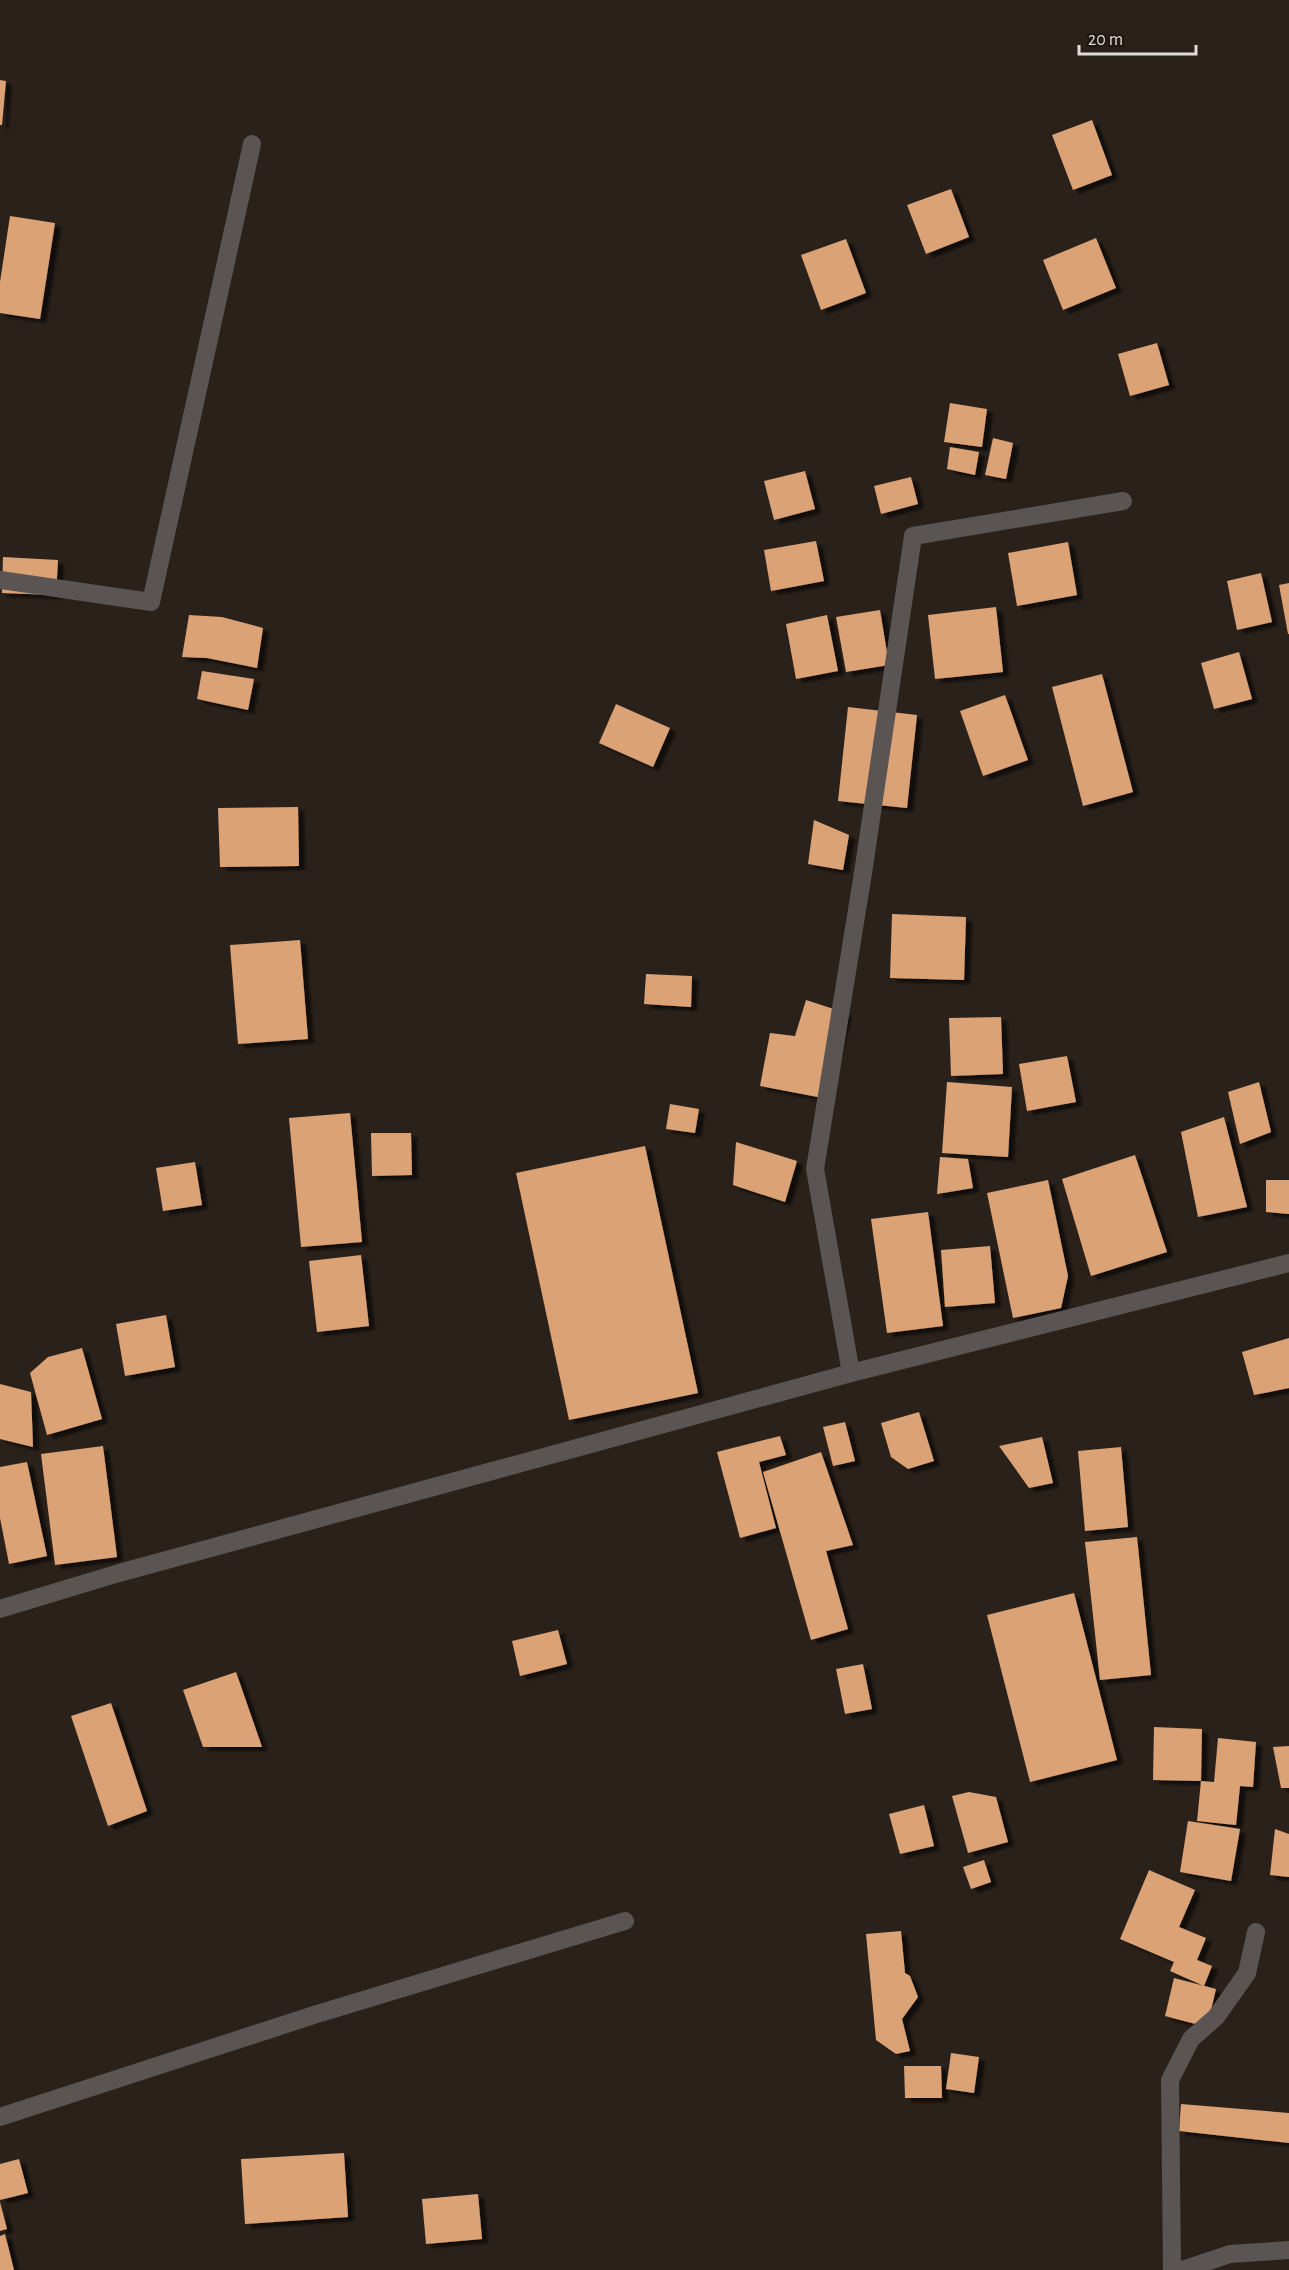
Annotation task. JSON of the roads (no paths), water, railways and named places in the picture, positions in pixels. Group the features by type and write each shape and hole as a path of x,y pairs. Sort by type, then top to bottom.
{"street":[{"path":"0,580 151,602 252,144"},
{"path":"851,1373 815,1169 863,873 913,536 1123,501"},
{"path":"0,1609 119,1573 851,1373 1289,1263"},
{"path":"0,2117 317,2014 625,1921"},
{"path":"1172,2270 1170,2080 1191,2039 1216,2018 1247,1973 1256,1932"},
{"path":"1182,2270 1230,2254 1289,2250"}]}
